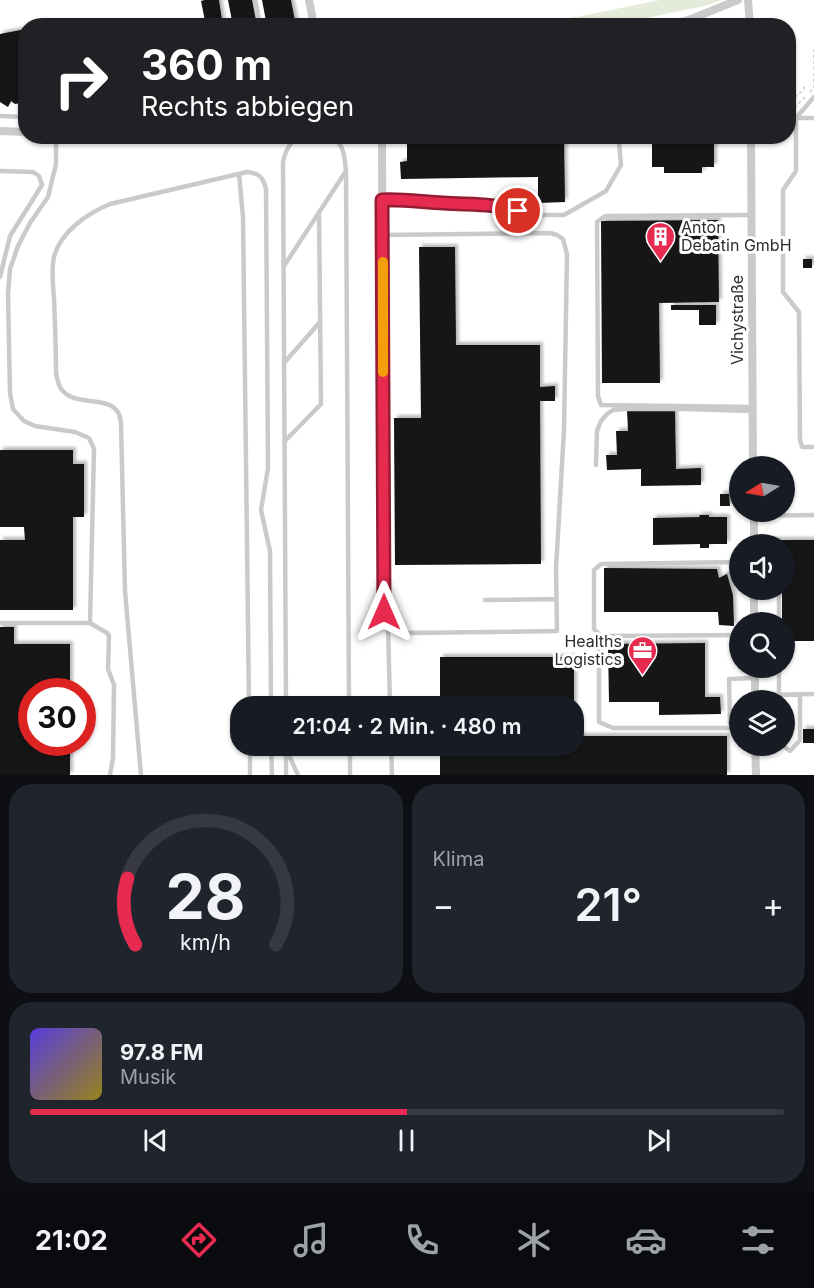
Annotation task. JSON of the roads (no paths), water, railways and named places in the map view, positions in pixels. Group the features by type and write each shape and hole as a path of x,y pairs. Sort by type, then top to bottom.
{"street":[{"path":"309,0 312,18"},
{"path":"693,18 738,0"},
{"path":"748,0 749,18"},
{"path":"0,131 18,132"},
{"path":"382,144 384,612 386,622 391,625"},
{"name":"Vichystraße","path":"751,144 753,456"},
{"path":"755,678 755,690"},
{"path":"755,756 755,775"}],"lane":[{"path":"255,0 258,18"},
{"path":"814,97 796,118 796,171 783,190 783,292 799,312 800,440 802,447 814,447"},
{"path":"0,116 18,117"},
{"path":"796,118 814,118"},
{"path":"56,144 56,164 48,197 30,223 10,268 8,294 10,393 13,410 24,421 35,426 75,432 89,438 94,449 90,623"},
{"path":"286,696 283,162 290,144"},
{"path":"340,144 344,150 346,171 350,696"},
{"path":"382,200 402,199 503,206 532,215 564,215 606,191 621,165 619,144"},
{"path":"0,171 33,172 39,176 42,185 10,236 0,277"},
{"path":"284,267 346,171"},
{"path":"141,775 125,591 121,424 118,412 110,405 77,399 67,395 60,386 56,373 54,256 61,242 71,230 94,210 110,204 247,172 259,175 264,180 266,189 268,468 261,510 270,550 271,696"},
{"path":"239,174 243,217 249,696"},
{"path":"285,441 321,405 319,212"},
{"path":"752,215 605,216 597,222 597,246 598,396 601,405 753,409"},
{"path":"383,235 550,233 563,239 567,254 564,430 556,568 557,632 408,633 391,625 390,696"},
{"path":"284,363 320,322"},
{"path":"596,465 597,431 601,421 613,410 753,409"},
{"path":"795,515 814,515"},
{"path":"729,562 601,564 594,570 594,629 601,636 729,635"},
{"path":"485,600 556,599"},
{"path":"0,623 90,623 109,636 108,669 114,685 113,758 110,775"},
{"path":"599,651 599,722 613,728 729,728"},
{"path":"795,746 800,740 800,694"},
{"path":"795,695 814,694"},
{"path":"250,756 250,775"},
{"path":"271,756 272,775"},
{"path":"286,756 286,775"},
{"path":"290,756 298,775"},
{"path":"350,756 350,775"},
{"path":"391,756 392,775"}],"place":[{"name":"Anton Debatin GmbH","path":"660,262"},
{"name":"Healths Logistics","path":"643,676"}]}
